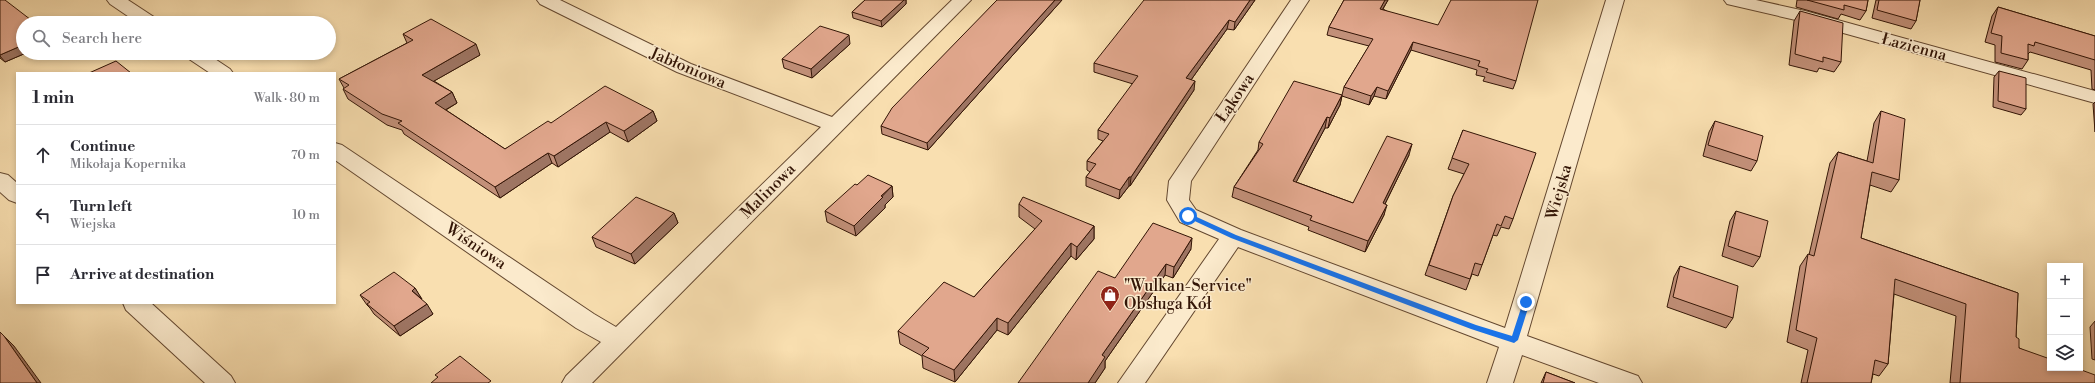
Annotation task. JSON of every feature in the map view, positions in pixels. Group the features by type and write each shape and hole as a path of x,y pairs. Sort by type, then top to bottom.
{"street":[{"path":"116,0 140,16"},
{"name":"Jabłoniowa","path":"546,0 684,68 834,125"},
{"name":"Malinowa","path":"575,383 962,0"},
{"name":"Łąkowa","path":"1233,236 1188,216 1178,200 1180,181 1300,0"},
{"name":"Wiejska","path":"1500,383 1615,0"},
{"name":"Łazienna","path":"1733,0 1805,17 2095,97"},
{"path":"204,60 222,72"},
{"name":"Wiśniowa","path":"336,151 585,321 619,340"},
{"path":"1131,383 1233,236 1473,327 1514,340 1629,383"},
{"path":"136,304 222,383"}],"building":[{"path":"0,0 5,0 26,16 16,16 16,48 0,55"},
{"path":"865,0 904,0 881,21 852,12"},
{"path":"997,0 1055,0 927,143 881,126 892,108"},
{"path":"1144,0 1250,0 1235,22 1229,20 1186,78 1195,81 1131,177 1129,177 1120,190 1086,177 1096,164 1087,161 1109,134 1098,130 1138,76 1094,63"},
{"path":"1344,0 1385,0 1380,9 1438,25 1451,0 1538,0 1516,81 1486,72 1488,69 1478,66 1480,61 1413,42 1388,91 1377,87 1371,96 1344,87 1373,39 1329,27"},
{"path":"1807,0 1868,0 1866,11 1844,5 1844,10"},
{"path":"1879,0 1920,0 1916,21 1877,10"},
{"path":"1998,7 2095,36 2095,60 2035,42 2034,46 2028,44 2028,60 2001,53 2002,36 1991,33"},
{"path":"1800,11 1843,23 1841,62 1823,57 1823,62 1795,54"},
{"path":"431,19 476,44 422,75 452,92 435,103 505,149 548,121 551,123 605,86 653,111 624,131 606,122 554,156 548,153 495,187 398,123 402,121 382,114 343,89 349,85 339,79 413,40 403,34"},
{"path":"820,26 849,35 811,69 782,59"},
{"path":"116,61 130,72 91,72"},
{"path":"1999,71 2026,78 2026,109 1998,101"},
{"path":"1294,81 1342,95 1330,118 1327,117 1293,181 1353,203 1387,136 1412,144 1383,203 1387,205 1368,241 1310,220 1312,216 1234,187 1263,144 1259,142"},
{"path":"1881,111 1905,119 1899,180 1872,172 1861,238 2018,293 2016,337 2019,339 2019,348 2047,358 2047,371 2083,371 2095,375 2095,383 1960,383 1966,304 1895,279 1888,364 1875,360 1871,383 1807,383 1817,338 1796,330 1808,254 1814,256 1838,152 1873,163"},
{"path":"1715,121 1763,136 1757,161 1708,145"},
{"path":"1463,130 1536,153 1513,219 1505,216 1501,226 1497,224 1482,265 1475,263 1470,279 1429,265 1453,196 1469,164 1452,158"},
{"path":"868,175 892,186 854,226 825,211 855,184 857,185"},
{"path":"636,197 674,213 631,254 592,237"},
{"path":"1023,197 1094,226 1077,247 1071,243 1008,323 997,318 954,370 922,355 929,348 898,331 944,282 974,297 1042,221 1019,204"},
{"path":"1736,211 1768,221 1760,257 1728,246"},
{"path":"1153,223 1192,238 1174,267 1166,264 1102,355 1105,357 1088,383 1018,383 1098,271 1115,278"},
{"path":"1680,266 1738,286 1733,318 1673,297"},
{"path":"394,272 415,288 412,291 427,304 394,326 367,304 370,302 360,295"},
{"path":"0,332 4,336 37,383 0,383"},
{"path":"460,356 491,381 488,383 431,383 438,377 435,375"},
{"path":"1546,372 1575,383 1543,383"}],"place":[{"name":"\"Wulkan-Service\" Obsługa Kół","path":"1110,312"}],"route":[{"path":"1188,216 1233,236 1473,327 1514,340 1526,302"}]}
